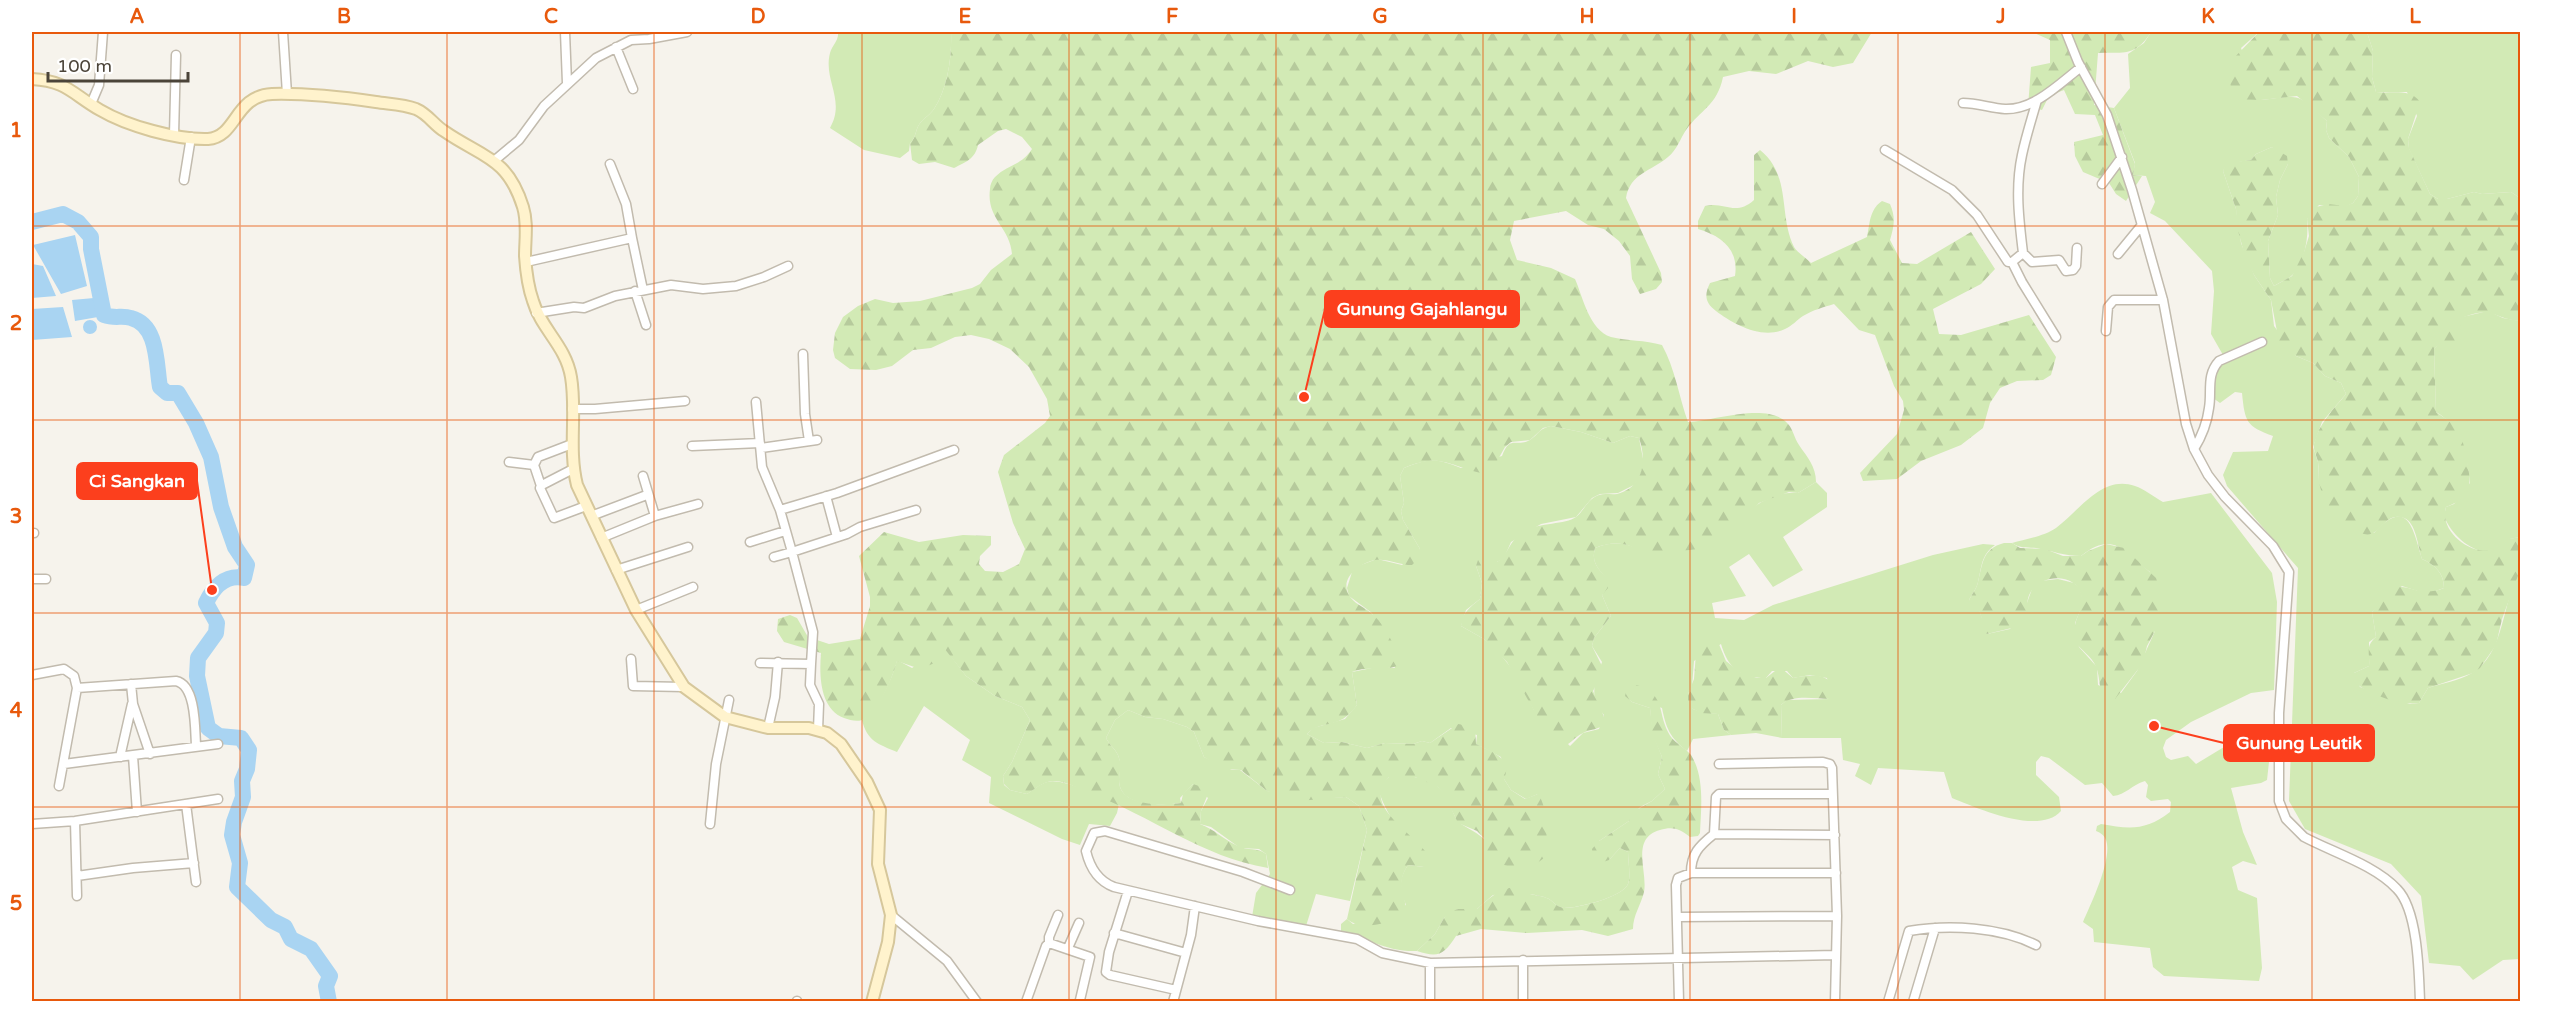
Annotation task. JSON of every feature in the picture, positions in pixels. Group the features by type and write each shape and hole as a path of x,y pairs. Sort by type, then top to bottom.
{"street":[{"path":"91,104 99,85 103,32"},
{"path":"283,32 287,94"},
{"path":"565,32 567,84"},
{"path":"495,160 519,140 544,106 596,58 631,40 687,32"},
{"path":"2066,32 2081,67 2107,115 2122,157 2163,300 2194,449 2208,475 2225,497 2274,546 2289,573 2279,713 2278,801 2280,808 2293,828 2304,837 2389,881 2402,894 2412,928 2420,1002"},
{"path":"616,47 633,89"},
{"path":"174,135 176,56"},
{"path":"1963,103 2010,109 2037,100 2081,67"},
{"path":"32,79 57,82 120,120 174,135 191,137 216,137 227,130 239,111 252,99 268,94 329,96 417,109 442,130 495,160 512,183 523,208 526,262 536,312 566,358 572,377 573,469 601,538 636,610 684,687 724,717 768,728 818,730 841,744 878,803 881,817 878,864 891,915 890,931 872,1002"},
{"path":"2037,100 2022,156 2019,185 2018,213 2023,253 2032,262 2059,260 2066,271 2070,271 2076,266 2077,248"},
{"path":"184,180 191,137"},
{"path":"1885,150 1952,190 1977,215 2008,262 2012,262 2056,337"},
{"path":"2102,184 2122,157"},
{"path":"610,164 626,204 646,325"},
{"path":"2118,254 2141,226"},
{"path":"526,262 632,238"},
{"path":"2012,262 2023,253"},
{"path":"536,312 574,307 584,308 639,290 680,285 703,289 735,286 764,277 788,266"},
{"path":"2106,331 2108,307 2114,300 2163,300"},
{"path":"2194,449 2207,420 2213,367 2219,361 2262,342"},
{"path":"692,446 761,445 813,441 805,414 803,354"},
{"path":"572,409 685,401"},
{"path":"756,402 762,467 780,510 813,632 810,685 819,704 818,730"},
{"path":"534,465 541,455 572,444"},
{"path":"780,510 954,450"},
{"path":"509,462 534,465"},
{"path":"534,465 554,518 644,496"},
{"path":"541,486 573,469"},
{"path":"643,476 655,516"},
{"path":"826,496 837,537"},
{"path":"601,538 655,516 698,504"},
{"path":"774,557 916,510"},
{"path":"750,542 785,531"},
{"path":"616,570 687,547"},
{"path":"32,579 46,579"},
{"path":"636,610 693,587"},
{"path":"631,659 633,686 684,687"},
{"path":"768,728 775,697 778,662"},
{"path":"760,663 810,664"},
{"path":"32,675 64,669 74,676 77,688 59,786"},
{"path":"77,688 176,681 186,686 193,713 196,746"},
{"path":"131,684 133,704 150,754"},
{"path":"710,824 712,789 729,700"},
{"path":"120,757 133,704"},
{"path":"64,765 218,744"},
{"path":"133,756 137,812"},
{"path":"1719,764 1830,764 1832,768 1837,916 1835,1002"},
{"path":"1714,834 1718,796 1832,794"},
{"path":"32,824 75,821 219,799"},
{"path":"186,804 196,882"},
{"path":"75,821 77,896"},
{"path":"1290,890 1243,872 1135,842 1105,831 1094,833 1086,851 1097,877 1103,883 1128,891 1258,921 1357,939 1382,952 1430,963 1836,955"},
{"path":"1691,873 1692,857 1701,844 1714,834 1835,835"},
{"path":"77,876 194,863"},
{"path":"1679,1002 1676,880 1691,873 1836,873"},
{"path":"1128,891 1105,968 1108,973 1176,990"},
{"path":"1173,1002 1195,906"},
{"path":"891,915 947,961 977,1002"},
{"path":"1026,1002 1058,915"},
{"path":"1677,917 1837,916"},
{"path":"1068,948 1079,923"},
{"path":"1888,1002 1908,933 1911,931 1935,928 2010,935 2036,945"},
{"path":"1913,1002 1935,928"},
{"path":"1114,933 1186,953"},
{"path":"1049,943 1091,958 1080,1000"},
{"path":"1522,1002 1523,960"},
{"path":"1430,963 1430,1002"}],"green space":[{"path":"838,32 951,32 950,61 939,101 919,124 910,143 909,151 900,158 864,150 830,128 836,108 829,63 830,53"},
{"path":"951,32 1872,32 1853,63 1833,67 1808,61 1776,74 1749,71 1723,77 1713,101 1686,130 1671,154 1642,173 1632,183 1626,198 1661,273 1662,282 1656,289 1640,294 1632,279 1630,256 1619,241 1604,229 1588,225 1566,211 1514,221 1510,240 1517,260 1551,268 1575,279 1597,328 1611,337 1662,345 1674,373 1688,422 1755,413 1779,417 1790,426 1816,476 1816,482 1798,493 1789,492 1759,503 1730,537 1705,548 1644,556 1633,547 1621,544 1608,544 1595,548 1596,565 1608,579 1608,588 1602,595 1611,616 1594,638 1592,646 1604,670 1593,691 1605,723 1579,735 1567,745 1553,745 1507,662 1484,639 1461,626 1465,614 1480,599 1482,583 1476,566 1479,557 1497,562 1523,532 1571,520 1595,497 1601,494 1617,494 1633,485 1638,479 1643,464 1639,438 1630,436 1613,443 1581,432 1551,426 1543,428 1530,440 1511,442 1505,447 1496,463 1481,473 1435,461 1404,468 1400,476 1404,503 1401,511 1403,520 1420,549 1418,559 1412,565 1375,560 1363,564 1349,577 1347,589 1349,595 1381,623 1402,664 1391,668 1352,672 1357,705 1344,718 1318,727 1307,734 1324,743 1342,742 1367,748 1385,743 1413,744 1422,741 1430,743 1458,724 1475,727 1476,744 1494,753 1506,766 1504,779 1511,790 1525,799 1538,794 1542,800 1546,823 1547,855 1540,861 1518,868 1494,861 1487,856 1484,838 1477,831 1458,823 1444,794 1438,787 1415,777 1389,777 1382,788 1381,800 1386,811 1417,842 1432,862 1424,867 1408,865 1402,879 1405,914 1376,925 1360,925 1347,919 1367,830 1359,806 1346,797 1298,801 1267,791 1241,770 1224,769 1204,757 1194,732 1187,727 1163,719 1145,717 1128,710 1115,720 1106,738 1120,761 1119,780 1124,794 1147,803 1181,803 1183,794 1193,784 1202,787 1208,794 1201,811 1200,824 1238,846 1259,850 1266,854 1268,868 1244,863 1199,846 1112,802 1065,783 1048,782 1027,794 1010,790 1004,784 1003,776 1012,762 1030,720 1022,707 995,696 966,676 944,648 937,662 920,669 897,661 889,684 879,702 874,710 862,720 844,718 830,707 821,681 821,653 784,642 777,631 778,619 790,615 797,618 808,637 829,644 860,639 870,606 870,597 859,556 884,532 919,542 963,535 991,536 991,545 980,556 979,564 985,571 1003,572 1019,564 1025,549 1013,523 998,472 1004,455 1045,423 1050,416 1047,399 1029,367 1010,349 989,339 971,335 955,337 931,348 913,350 892,366 876,370 850,369 835,358 833,350 835,333 843,317 858,306 875,299 893,303 920,301 972,288 980,284 991,270 1012,254 1007,237 991,208 990,187 995,177 1023,159 1032,149 1022,137 1006,129 998,131 978,145 975,154 969,160 954,168 935,162 919,164 912,160 910,143 919,124 939,101 946,82 951,51"},
{"path":"2032,32 2151,32 2140,46 2129,52 2098,53 2094,105 2114,108 2135,164 2133,175 2142,176 2126,201 2116,194 2109,183 2083,172 2075,156 2074,142 2103,135 2095,115 2075,114 2064,90 2049,96 2042,110 2028,107 2031,67 2050,63 2050,40"},
{"path":"2151,32 2259,32 2241,48 2261,100 2292,97 2310,105 2327,121 2326,130 2329,138 2349,157 2359,177 2358,196 2353,203 2345,207 2319,205 2307,219 2306,242 2299,265 2290,277 2274,286 2270,278 2268,241 2278,215 2276,197 2280,180 2288,164 2272,147 2256,154 2251,160 2227,164 2223,171 2236,209 2241,243 2254,275 2271,300 2274,326 2296,356 2313,363 2325,376 2341,383 2346,394 2322,422 2313,447 2318,462 2319,481 2374,533 2385,522 2395,517 2402,517 2412,528 2422,559 2435,567 2442,578 2444,588 2427,594 2402,586 2372,612 2376,637 2369,642 2369,666 2354,673 2360,687 2410,704 2419,703 2428,688 2472,673 2491,653 2520,570 2520,959 2503,960 2473,980 2460,966 2429,963 2421,896 2391,864 2305,829 2289,801 2298,568 2227,486 2223,475 2233,452 2268,451 2273,436 2248,422 2242,393 2235,392 2220,403 2213,398 2215,377 2223,355 2211,334 2214,291 2212,271 2165,221 2150,213 2155,202 2146,176 2133,175 2135,163 2114,108 2130,88 2128,54 2144,43"},
{"path":"2259,32 2367,32 2373,51 2372,77 2376,92 2406,93 2420,102 2408,139 2409,148 2430,194 2438,199 2447,199 2474,192 2482,194 2511,192 2520,198 2520,321 2487,313 2472,314 2462,318 2458,341 2437,346 2434,349 2436,412 2458,430 2469,469 2468,490 2464,496 2446,507 2445,518 2449,529 2467,546 2478,550 2490,551 2500,547 2509,539 2520,537 2520,570 2502,619 2496,645 2480,668 2473,673 2428,688 2419,703 2402,703 2375,694 2353,681 2354,673 2369,666 2369,647 2376,637 2372,612 2386,596 2401,587 2428,592 2436,591 2444,588 2442,578 2435,567 2422,559 2414,530 2408,520 2392,518 2375,532 2364,534 2340,521 2328,506 2321,489 2314,444 2323,423 2346,394 2341,383 2325,376 2313,363 2296,356 2279,342 2271,300 2246,260 2237,227 2236,209 2223,171 2226,163 2251,160 2256,154 2272,147 2287,156 2288,164 2280,180 2276,197 2278,215 2268,241 2270,278 2274,286 2292,276 2304,252 2309,236 2307,219 2312,208 2328,204 2345,206 2353,203 2358,196 2359,177 2349,157 2329,138 2326,130 2327,121 2297,96 2261,100 2233,99 2230,82 2231,61"},
{"path":"2367,32 2520,32 2520,198 2511,192 2482,194 2474,192 2447,199 2438,199 2430,194 2409,149 2408,139 2417,116 2407,92 2376,92 2372,77 2373,51"},
{"path":"1760,150 1777,171 1781,183 1786,222 1794,247 1811,263 1867,237 1872,213 1882,201 1890,204 1892,209 1894,222 1890,240 1902,263 1917,264 1971,232 1995,269 1981,284 1933,309 1939,334 1961,335 2029,315 2056,357 2051,375 2043,380 2017,381 2000,388 1990,403 1983,428 1961,445 1921,461 1897,479 1863,481 1860,473 1897,434 1904,410 1903,401 1894,386 1875,335 1859,330 1834,304 1807,314 1785,329 1767,333 1748,329 1731,321 1712,308 1707,299 1710,283 1735,276 1736,267 1727,245 1698,229 1698,221 1705,206 1718,205 1735,208 1747,205 1754,200 1754,155"},
{"path":"2488,311 2503,318 2520,321 2520,537 2510,539 2502,548 2482,551 2463,542 2444,516 2446,507 2454,504 2470,483 2465,452 2457,433 2445,418 2436,412 2434,349 2462,317"},
{"path":"1551,426 1581,432 1613,443 1630,436 1639,438 1644,464 1639,479 1634,485 1618,493 1600,494 1592,498 1576,517 1541,524 1511,542 1504,558 1497,562 1476,566 1482,583 1480,599 1466,610 1461,626 1484,639 1497,650 1512,669 1534,710 1570,746 1583,733 1599,729 1604,715 1594,695 1595,683 1602,662 1592,646 1594,638 1611,616 1602,595 1608,580 1598,569 1595,561 1595,548 1617,544 1638,549 1752,509 1774,496 1798,493 1816,482 1827,493 1827,507 1783,537 1803,570 1773,587 1749,554 1729,567 1746,596 1712,603 1715,618 1744,620 1773,605 1933,555 1983,544 1995,545 1985,557 1977,584 1969,600 1980,612 1987,634 2010,629 2027,603 2033,586 2040,581 2058,579 2074,583 2080,589 2082,597 2082,606 2075,623 2079,647 2097,667 2098,685 2121,693 2137,671 2155,631 2150,572 2126,552 2111,544 2093,548 2081,556 2021,547 2012,543 2052,531 2092,496 2112,485 2135,486 2163,502 2211,493 2272,573 2277,602 2274,690 2251,693 2191,722 2166,740 2163,748 2166,757 2171,760 2188,756 2196,764 2224,747 2232,746 2246,755 2263,756 2269,762 2267,780 2231,788 2243,832 2257,865 2243,861 2232,867 2238,890 2257,898 2262,968 2259,981 2164,976 2153,967 2150,948 2094,942 2093,929 2083,922 2100,881 2106,858 2106,840 2096,831 2097,826 2101,824 2137,827 2153,823 2170,812 2171,802 2168,799 2151,801 2146,797 2148,785 2145,781 2122,794 2113,796 2102,783 2085,785 2049,758 2041,756 2036,762 2036,775 2059,797 2061,811 2051,818 2038,821 2008,818 1952,798 1944,772 1878,768 1871,785 1855,776 1860,764 1843,760 1841,738 1782,738 1781,705 1787,700 1830,699 1827,678 1810,675 1793,678 1787,671 1772,671 1766,678 1742,674 1731,665 1721,644 1694,661 1692,686 1688,694 1693,709 1718,714 1724,730 1731,735 1693,739 1687,751 1676,742 1670,732 1662,708 1626,696 1632,702 1650,708 1653,734 1662,757 1658,774 1665,789 1652,801 1640,807 1629,821 1599,841 1609,860 1620,848 1628,852 1629,877 1624,889 1599,901 1564,908 1543,896 1493,895 1477,909 1458,909 1444,918 1435,934 1417,951 1387,947 1341,933 1341,924 1347,919 1353,924 1406,905 1401,885 1405,870 1408,865 1424,867 1393,821 1379,792 1382,783 1389,777 1420,778 1434,784 1445,794 1459,822 1484,839 1538,794 1526,799 1511,790 1504,779 1501,757 1476,744 1477,735 1451,728 1430,743 1422,741 1413,744 1385,743 1367,748 1342,742 1324,743 1307,734 1313,728 1345,719 1357,705 1352,672 1377,667 1395,668 1372,613 1349,596 1347,588 1352,572 1358,566 1377,559 1402,565 1420,549 1403,520 1401,511 1404,503 1400,476 1404,468 1432,460 1461,468 1502,456 1511,443 1530,440 1541,430"},
{"path":"2004,543 2012,543 2020,548 2045,549 2063,556 2081,556 2106,544 2124,548 2156,578 2165,606 2163,616 2147,646 2143,663 2115,699 2107,699 2104,695 2094,663 2074,640 2081,595 2077,586 2070,581 2060,578 2050,579 2033,589 2028,599 2028,611 2020,626 1987,634 1980,628 1982,620 1980,612 1971,609 1969,600 1977,586 1987,553"},
{"path":"1716,637 1726,661 1740,672 1757,678 1766,678 1780,667 1793,678 1818,676 1824,678 1829,681 1835,692 1830,699 1798,698 1781,705 1782,738 1756,733 1731,735 1724,730 1718,714 1701,713 1688,703 1688,694 1694,679 1696,653 1707,638"},
{"path":"944,647 966,676 995,696 1022,707 1030,720 1012,762 1003,776 1004,785 1010,790 1027,794 1042,784 1054,781 1083,789 1119,804 1110,826 1089,824 1080,845 1062,839 989,803 991,777 962,760 970,740 924,706 897,752 870,737 862,720 884,693 897,660 912,668"},
{"path":"1637,685 1646,689 1657,699 1670,736 1691,755 1698,773 1701,804 1698,836 1690,837 1680,830 1669,828 1651,834 1645,840 1642,856 1644,892 1634,919 1633,929 1608,936 1582,930 1527,933 1481,929 1456,936 1440,953 1430,954 1417,951 1435,934 1450,912 1458,909 1477,909 1507,888 1520,887 1527,893 1545,897 1565,908 1600,901 1624,889 1629,877 1628,852 1620,848 1609,860 1594,865 1592,849 1599,841 1629,821 1633,812 1652,801 1665,789 1658,774 1662,757 1652,734 1650,708 1632,702 1625,696 1627,688"},
{"path":"1128,710 1145,717 1163,719 1187,727 1194,732 1204,757 1232,770 1240,770 1267,791 1326,798 1346,797 1359,806 1367,830 1350,901 1316,894 1306,926 1252,917 1256,893 1270,874 1266,854 1259,849 1240,848 1211,827 1200,824 1201,811 1208,798 1193,784 1180,798 1181,803 1147,804 1130,799 1124,794 1119,783 1119,758 1106,738 1115,720"}],"water":[{"path":"75,235 87,286 61,294 33,245"},
{"path":"32,264 43,266 56,296 32,298"},
{"path":"94,298 98,317 75,321 72,300"},
{"path":"63,307 72,337 32,340 32,309"},
{"path":"87,320 93,320 97,327 93,334 87,334 83,330 83,324"}],"waterway":[{"path":"32,222 63,214 78,222 91,237 91,249 104,315 131,318 140,322 147,329 154,347 160,387 167,393 178,393 196,423 211,457 221,507 235,547 247,565 244,578 231,578 220,583 206,603 217,623 216,633 198,658 197,676 208,728 219,736 241,738 249,750 247,769 242,781 243,797 232,835 240,863 237,887 271,920 285,927 291,939 311,949 330,976 326,986 329,1002"}],"place":[{"name":"Gunung Gajahlangu","path":"1304,397"},
{"name":"Ci Sangkan","path":"212,590"},
{"name":"Gunung Leutik","path":"2154,726"}]}
